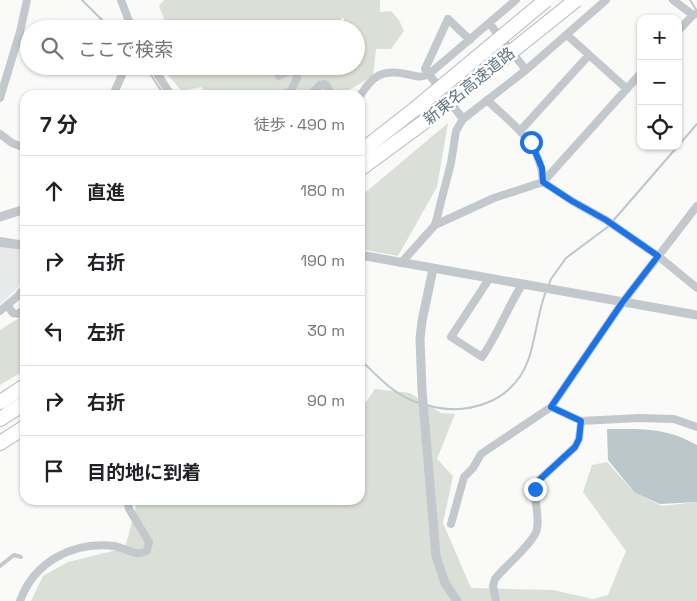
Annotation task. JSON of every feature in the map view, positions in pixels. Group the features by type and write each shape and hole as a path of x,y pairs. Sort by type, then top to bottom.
{"highway":[{"name":"新東名高速道路","path":"365,148 546,0"},
{"name":"新東名高速道路","path":"365,166 424,122 576,0"},
{"path":"365,171 382,154"},
{"path":"0,402 20,389"},
{"path":"0,419 20,406"},
{"path":"0,444 20,430"}],"street":[{"path":"23,20 27,0"},
{"path":"121,0 129,20"},
{"path":"435,225 456,131 463,119 526,70 606,0"},
{"path":"673,0 695,14 682,27"},
{"path":"364,90 381,73 388,71 418,78 428,75 514,1"},
{"path":"463,119 425,69 448,19 470,40"},
{"path":"489,23 526,70"},
{"path":"0,98 20,32"},
{"path":"567,35 627,88"},
{"path":"520,131 589,55"},
{"path":"115,90 122,75"},
{"path":"158,75 168,90"},
{"path":"291,90 297,78 296,75"},
{"path":"401,262 435,225 494,198 543,182 637,77"},
{"path":"315,90 320,85 325,84 329,90"},
{"path":"487,100 531,142 542,168 543,182"},
{"path":"0,134 12,143 20,146"},
{"path":"543,182 606,220 658,256 697,288"},
{"path":"451,524 464,477 473,468 480,454 551,407 622,303 697,206"},
{"path":"0,217 20,211"},
{"path":"0,242 20,245"},
{"path":"365,256 697,315"},
{"path":"433,269 420,339 424,411 436,556 445,583 457,601"},
{"path":"489,279 451,338 482,357 494,340 511,302 522,285"},
{"path":"20,293 3,308 13,313 20,313"},
{"path":"551,407 581,421 639,418 674,419 697,428"},
{"path":"496,601 493,586 495,579 534,538 537,529 535,489 537,482 575,447 579,439 581,421"},
{"path":"20,601 30,579 36,572 54,559 72,550 82,547 103,546 119,547 137,554 147,551 149,542 128,505"}],"lane":[{"path":"0,566 14,555 21,557"}],"shaded area":[{"path":"164,0 380,0 380,12 391,11 399,20 404,31 391,49 376,49 373,76 349,90 204,90 201,87 181,90 168,75 365,75 365,20 344,20 344,18 341,18 341,20 164,20 159,6"},
{"path":"448,123 437,187 398,256 365,250 365,193"},
{"path":"0,247 20,249 20,283 17,289 0,304"},
{"path":"20,318 20,373 0,385 0,330"},
{"path":"375,389 410,393 441,413 455,414 437,459 453,476 443,523 471,588 553,590 593,599 608,595 626,551 583,492 592,465 607,462 635,493 662,506 697,502 697,601 31,601 43,576 68,562 125,548 136,505 365,505 366,402"},
{"path":"607,429 653,430 674,435 697,445 697,502 660,504 635,493 608,460"}],"waterway":[{"path":"82,0 102,20"},
{"path":"690,0 697,11"},
{"path":"151,75 161,90"},
{"path":"682,141 697,124"},
{"path":"612,222 675,150"},
{"path":"548,287 551,279 566,258 609,226"},
{"path":"0,238 20,241"},
{"path":"426,405 458,409 473,407 488,403 512,386 522,373 529,358 546,291"},
{"path":"365,364 380,379 402,396 419,403"}],"route":[{"path":"531,142 542,168 543,182 606,220 658,256 622,303 551,407 581,421 579,439 575,447 537,482 535,489"}]}
